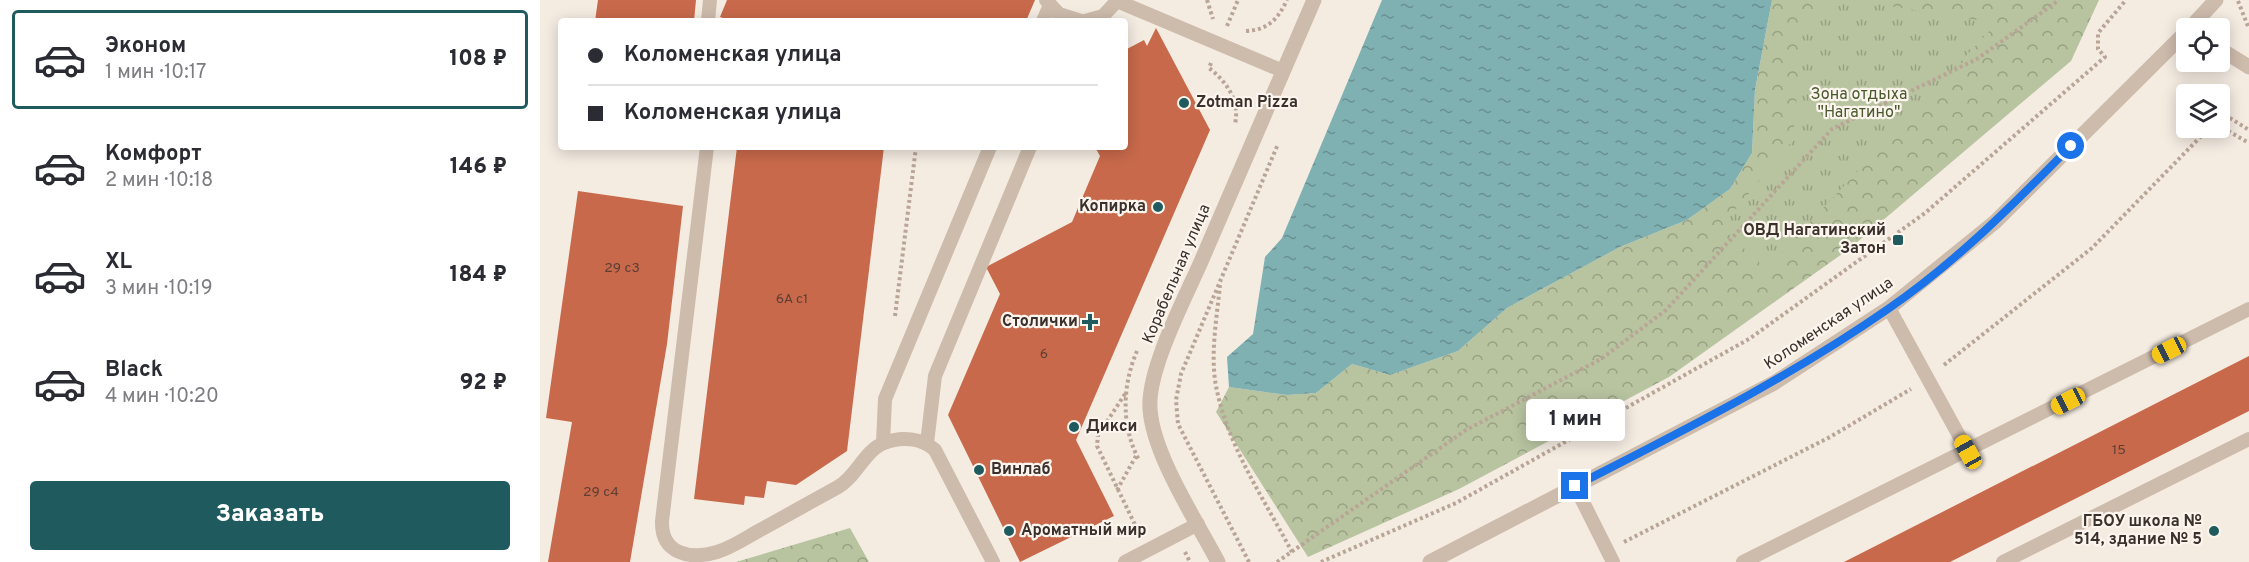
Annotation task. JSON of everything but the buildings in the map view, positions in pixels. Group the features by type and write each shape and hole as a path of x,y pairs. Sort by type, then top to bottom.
{"street":[{"name":"Корабельная улица","path":"1218,562 1161,451 1153,429 1150,407 1151,384 1314,0"},
{"name":"Коломенская улица","path":"2199,18 2216,0"},
{"name":"Коломенская улица","path":"1430,562 1774,383 1889,308 1995,222 2176,42"},
{"path":"2230,56 2249,68"}],"lane":[{"path":"708,18 710,0"},
{"path":"1095,18 1103,16 1117,1 1283,71"},
{"path":"1044,18 1048,3 1070,18"},
{"path":"707,150 662,521 661,533 666,543 674,551 698,554 727,548 844,483 883,443 913,439 927,443 935,450 993,562"},
{"path":"883,443 885,399 985,150"},
{"path":"927,443 935,376 1029,150"},
{"path":"1889,308 1968,452"},
{"path":"1743,562 1968,452 2249,309"},
{"path":"2003,562 2249,439"},
{"path":"1575,486 1613,562"},
{"path":"1125,562 1198,524"}],"path":[{"path":"1207,0 1215,24"},
{"path":"1244,32 1254,31 1273,23 1280,17 1287,0"},
{"path":"1277,562 1466,430 1601,359 1666,310 1832,129 1977,59 2059,0"},
{"path":"1321,562 1456,503 1749,339 1925,213 2105,57 2098,49 2098,33 2126,0"},
{"path":"2238,0 2249,29"},
{"path":"1226,28 1235,30"},
{"path":"1209,68 1221,77 1231,92 1237,110 1235,122"},
{"path":"2230,118 2249,130"},
{"path":"2230,132 2249,143"},
{"path":"1249,562 1187,443 1178,424 1176,408 1181,374 1280,140"},
{"path":"895,319 916,150"},
{"path":"1220,281 1215,333 1215,384 1229,433 1292,552"},
{"path":"1125,393 1097,440 1099,453 1147,551"},
{"path":"1117,490 1136,455"}],"green space":[{"name":"Зона отдыха \"Нагатино\"","path":"1772,0 2099,0 2071,61 1849,249 1669,377 1459,489 1308,557 1216,412 1229,387 1287,395 1316,393 1352,364 1390,375 1458,351 1507,308 1620,247 1687,220 1730,189 1752,153 1755,90"},
{"path":"1827,0 1851,0 1997,23 1766,269 1721,227 1793,140 1804,16"},
{"path":"850,528 869,562 736,562"}],"water":[{"path":"1382,0 1772,0 1755,90 1752,153 1730,189 1687,220 1620,247 1507,308 1458,351 1390,375 1352,364 1316,393 1287,395 1229,387 1227,357 1253,334 1265,257 1282,238"}],"place":[{"name":"Zotman Pizza","path":"1184,103"},
{"name":"Копирка","path":"1158,207"},
{"name":"ОВД Нагатинский Затон","path":"1898,240"},
{"name":"Столички","path":"1090,322"},
{"name":"Дикси","path":"1074,427"},
{"name":"Винлаб","path":"979,470"},
{"name":"Ароматный мир","path":"1009,531"},
{"name":"ГБОУ школа № 514, здание № 5","path":"2214,531"}],"route":[{"path":"1575,486 1774,383 1889,308 1995,222 2071,146"}]}
